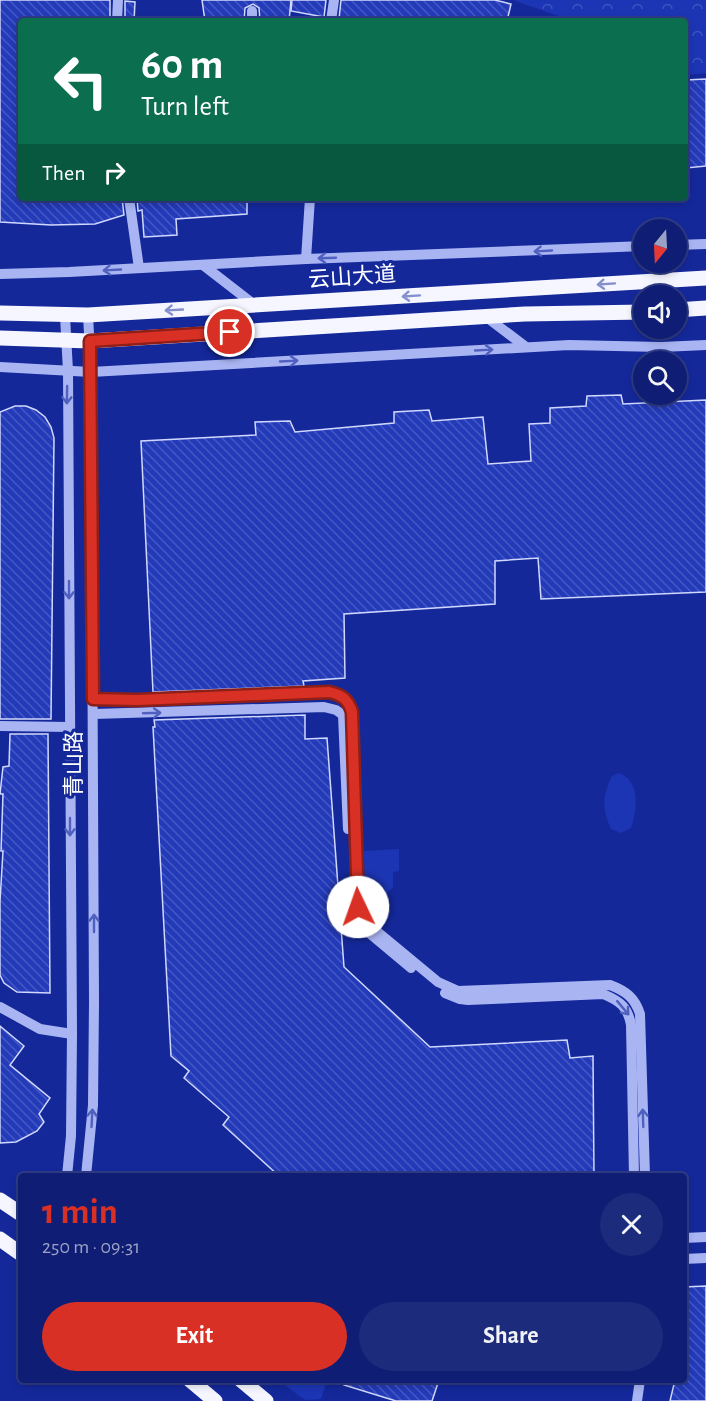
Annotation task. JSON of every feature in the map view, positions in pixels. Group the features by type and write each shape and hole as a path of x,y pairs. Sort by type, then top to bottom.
{"main road":[{"name":"云山大道","path":"0,313 88,315 706,278"},
{"path":"687,310 706,309"},
{"path":"0,338 66,342 485,316 633,312"},
{"path":"0,1200 18,1212"},
{"path":"0,1239 18,1252"},
{"path":"194,1383 215,1401"},
{"path":"245,1383 266,1401"}],"street":[{"path":"117,18 118,0"},
{"path":"331,18 334,0"},
{"path":"129,201 139,268"},
{"path":"306,259 310,201"},
{"path":"687,245 706,244"},
{"path":"0,274 633,246"},
{"path":"203,265 256,306"},
{"name":"青山路","path":"86,1173 93,1105 94,714 91,372 88,315"},
{"name":"青山路","path":"65,316 68,370 72,1034 71,1136 67,1173"},
{"path":"485,316 525,348"},
{"path":"0,367 91,372 569,345 661,347 706,345"},
{"path":"93,699 137,700 329,692 341,695 349,702 352,712 357,898 368,924 438,982 458,991 610,985 629,995 636,1003 640,1014 645,1173"},
{"path":"94,714 324,707 336,710 343,715 352,909 356,919 388,951 436,989 460,999 484,1000 603,994 623,1005 629,1014 631,1025 634,1173"},
{"path":"0,726 70,727"},
{"path":"0,1007 40,1029 72,1034"},
{"path":"687,1238 706,1237"},
{"path":"687,1259 706,1258"},
{"path":"637,1401 640,1383"}],"green space":[{"path":"513,0 706,0 706,73 688,75 688,18 564,18"},
{"path":"619,773 631,783 636,797 631,828 621,833 611,829 604,802 612,776"},
{"path":"399,849 399,871 393,872 393,887 386,894 365,893 364,851"},
{"path":"282,1383 326,1383 321,1399 305,1400"}],"building":[{"path":"0,0 110,0 110,18 18,18 18,201 122,201 124,215 95,224 51,225 0,222"},
{"path":"202,0 291,0 289,18 260,18 259,8 253,4 245,8 244,18 205,18"},
{"path":"292,0 326,0 324,17 291,11"},
{"path":"341,0 495,0 511,4 508,18 339,18"},
{"path":"125,1 135,2 134,18 125,18"},
{"path":"706,79 706,166 688,168 688,80"},
{"path":"137,201 247,201 247,214 176,219 177,235 144,237 142,210 138,211"},
{"path":"621,395 623,404 633,405 687,405 687,401 706,400 706,592 541,599 538,558 495,561 495,604 344,614 345,678 303,681 304,686 153,692 141,441 256,435 255,422 290,421 295,432 394,423 394,412 429,410 432,421 483,417 488,464 531,461 529,424 550,423 550,408 586,406 587,396"},
{"path":"15,406 26,406 45,417 54,438 51,719 0,719 0,412"},
{"path":"305,715 305,739 327,738 344,967 430,1047 567,1040 570,1058 593,1056 594,1173 276,1173 223,1125 229,1117 184,1078 189,1071 171,1056 154,720"},
{"path":"10,734 48,734 50,993 17,992 4,983 0,975 3,794 0,794 3,767 9,766"},
{"path":"0,1026 24,1046 10,1065 50,1098 39,1114 44,1122 37,1131 16,1142 0,1143"},
{"path":"706,1286 706,1401 670,1401 674,1383 687,1383 687,1287"},
{"path":"344,1383 438,1383 432,1401 396,1401 344,1385"}],"route":[{"path":"230,332 90,341 93,699 137,700 329,692 341,695 349,702 352,712 358,907"}]}
